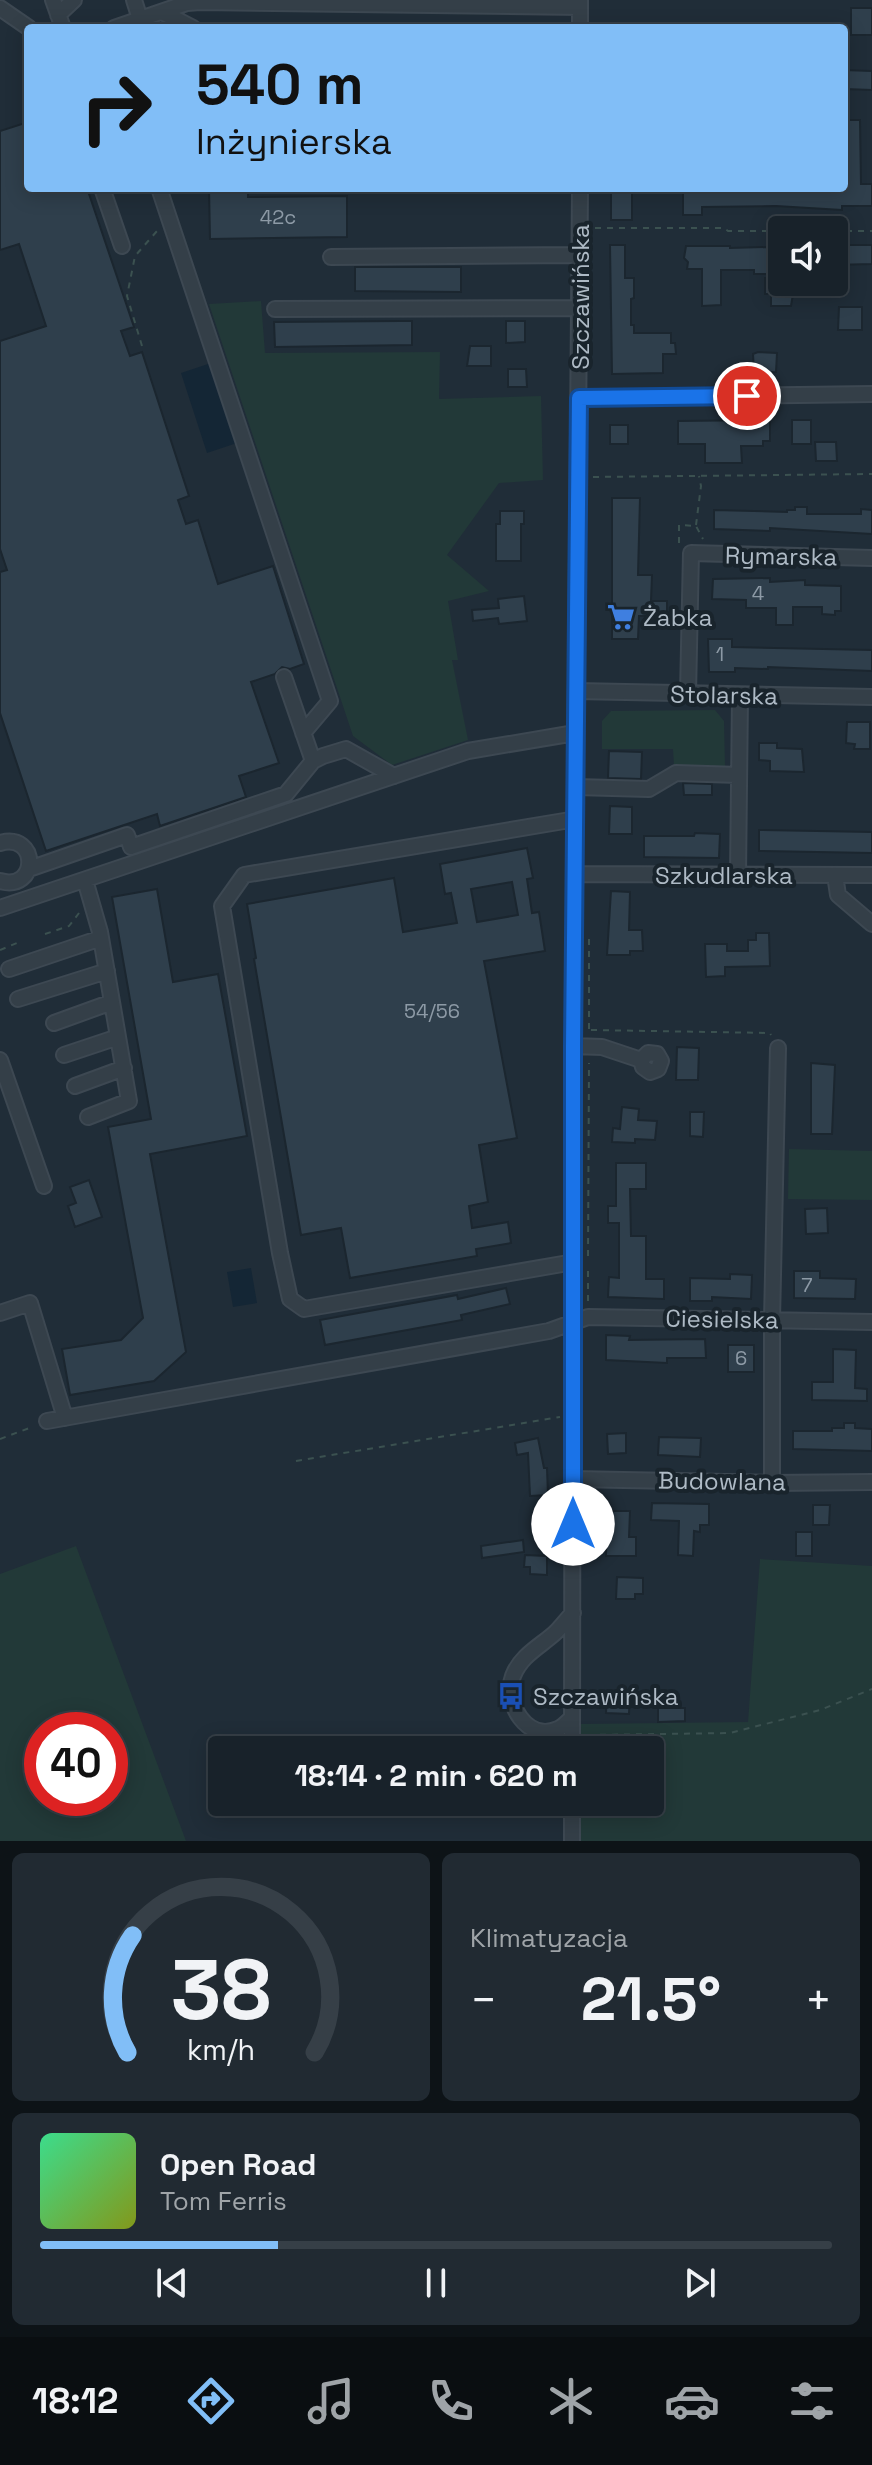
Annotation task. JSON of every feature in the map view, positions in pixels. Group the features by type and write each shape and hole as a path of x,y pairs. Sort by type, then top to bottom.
{"street":[{"path":"53,0 61,21"},
{"path":"61,21 74,0"},
{"path":"134,0 140,19"},
{"path":"126,24 187,1 580,4"},
{"path":"0,8 24,25"},
{"path":"162,12 185,24"},
{"path":"103,192 122,246"},
{"path":"160,192 330,701 303,733"},
{"name":"Szczawińska","path":"572,1736 573,1046 580,192"},
{"path":"331,257 579,255"},
{"path":"275,309 579,308"},
{"path":"579,398 872,394"},
{"path":"685,553 688,694"},
{"name":"Rymarska","path":"685,553 872,558"},
{"path":"284,677 313,761"},
{"name":"Stolarska","path":"576,691 872,697"},
{"path":"738,875 740,696"},
{"path":"0,908 468,751 575,733"},
{"path":"29,869 127,835 131,847 286,794 313,761 346,749 394,776"},
{"path":"576,787 649,789 676,773 739,775"},
{"path":"574,1262 304,1309 290,1299 222,906 244,875 576,819"},
{"path":"0,881 15,883 29,869 28,854 24,848 1,838"},
{"name":"Szkudlarska","path":"575,874 872,875"},
{"path":"835,875 838,895 872,924"},
{"path":"85,880 101,938 129,1101 88,1117"},
{"path":"9,969 101,938"},
{"path":"18,999 107,971"},
{"path":"54,1023 112,1002"},
{"path":"64,1055 118,1037"},
{"path":"573,1046 602,1047 641,1060"},
{"path":"772,1483 778,1048"},
{"path":"0,1060 44,1186"},
{"path":"75,1086 124,1068"},
{"path":"0,1313 30,1303 65,1418"},
{"name":"Ciesielska","path":"47,1421 549,1331 588,1317 872,1322"},
{"name":"Budowlana","path":"573,1479 872,1482"},
{"path":"572,1718 559,1729 543,1732 529,1728 513,1705 510,1687 526,1657 573,1613"},
{"path":"572,1816 572,1841"}],"path":[{"path":"142,346 127,296 135,256 169,218"},
{"path":"594,228 768,231"},
{"path":"848,231 872,231"},
{"path":"591,477 872,474"},
{"path":"699,475 701,486 696,526 709,554"},
{"path":"685,553 679,525 696,526"},
{"path":"0,950 17,943"},
{"path":"589,1029 770,1033 778,1048"},
{"path":"296,1461 573,1416"},
{"path":"0,1439 47,1421"},
{"path":"664,1737 730,1733 820,1710 872,1689"}],"green space":[{"path":"261,301 265,353 440,352 439,399 541,396 543,480 499,483 447,555 489,591 448,601 458,660 452,660 468,740 392,765 353,736 209,304"},
{"path":"715,710 724,721 725,766 674,766 673,749 602,749 602,721 611,711"},
{"path":"789,1149 872,1151 872,1200 788,1199"},
{"path":"76,1546 186,1841 0,1841 0,1574"},
{"path":"760,1559 872,1566 872,1841 580,1841 581,1816 664,1816 664,1736 581,1736 581,1724 748,1722"}],"water":[{"path":"211,363 237,443 207,453 181,373"},
{"path":"251,1268 257,1303 233,1307 227,1272"}],"building":[{"path":"851,8 872,8 872,35 851,35"},
{"path":"848,70 872,71 872,90 848,89"},
{"path":"848,120 860,120 861,184 872,184 872,206 842,206 842,210 776,206 702,207 702,215 683,215 683,192 848,192"},
{"path":"24,123 24,192 88,192 134,327 121,331 130,356 142,352 189,496 178,500 186,524 198,520 218,584 273,566 304,664 290,669 282,667 275,674 251,682 279,763 239,776 246,797 160,826 157,814 46,851 0,713 0,572 7,570 0,549 0,341 46,326 19,244 0,250 0,131"},
{"path":"209,192 248,192 248,197 347,196 347,237 210,239"},
{"path":"611,192 632,192 632,220 611,220"},
{"path":"610,245 625,245 625,278 634,278 631,325 634,325 634,333 671,333 676,354 663,354 663,373 612,374"},
{"path":"848,245 872,245 872,264 848,265"},
{"path":"686,246 767,247 767,274 754,274 754,270 721,270 721,305 702,306 702,269 687,269 688,262 684,258"},
{"path":"355,267 461,267 461,292 355,291"},
{"path":"765,278 768,278 768,294 765,294"},
{"path":"771,296 793,296 791,306 771,306"},
{"path":"839,307 862,307 862,330 838,330"},
{"path":"412,321 412,345 275,347 274,322"},
{"path":"506,321 525,321 525,342 506,343"},
{"path":"470,346 491,346 491,366 467,366"},
{"path":"777,353 776,372 754,373 753,354"},
{"path":"508,369 526,369 527,387 508,387"},
{"path":"770,420 770,441 763,441 763,446 741,446 742,463 705,463 705,444 678,444 678,421"},
{"path":"792,420 811,420 811,444 792,444"},
{"path":"610,425 628,425 628,444 610,444"},
{"path":"815,442 836,442 837,461 816,461"},
{"path":"612,498 640,498 638,575 652,575 651,601 667,601 667,616 639,616 638,639 612,639"},
{"path":"795,507 807,507 807,514 861,514 861,509 872,510 872,534 770,528 770,531 714,529 714,510 787,512 795,510"},
{"path":"500,511 524,511 521,561 496,561 496,524 500,524"},
{"path":"770,578 770,582 805,580 805,585 841,586 841,611 835,611 835,615 822,614 822,607 793,607 793,625 776,625 776,608 746,608 746,600 712,599 713,579"},
{"path":"524,596 527,621 499,624 498,618 473,621 472,610 499,608 498,599"},
{"path":"708,639 732,639 732,647 872,650 872,671 768,667 709,672"},
{"path":"847,722 870,722 870,749 854,749 855,744 846,743"},
{"path":"759,743 777,743 777,748 802,749 804,772 770,771 770,761 759,760"},
{"path":"609,751 642,752 641,779 608,778"},
{"path":"683,783 712,784 712,795 684,795"},
{"path":"610,806 632,807 632,834 609,834"},
{"path":"759,830 872,832 872,853 759,851"},
{"path":"695,833 720,834 719,858 644,857 644,836 694,836"},
{"path":"527,848 533,878 527,879 532,913 539,912 545,951 484,961 517,1138 479,1145 488,1202 469,1206 472,1228 508,1222 511,1243 476,1249 477,1256 350,1278 341,1228 301,1235 247,904 394,878 403,932 457,923 451,893 445,894 440,864","holes":["512,882 518,915 477,922 471,889"]},
{"path":"157,889 173,982 218,974 247,1136 150,1154 186,1352 154,1381 70,1395 62,1349 121,1340 143,1318 108,1127 151,1119 112,897"},
{"path":"611,891 630,892 629,930 642,930 643,951 630,951 630,955 607,955"},
{"path":"756,933 769,933 770,966 725,967 725,976 706,977 705,944 727,944 727,951 748,951 748,940 756,940"},
{"path":"677,1047 699,1048 698,1080 676,1080"},
{"path":"811,1063 835,1065 832,1134 811,1134"},
{"path":"622,1107 639,1109 638,1120 657,1121 655,1140 612,1142 613,1128 620,1129"},
{"path":"690,1112 704,1112 703,1137 690,1136"},
{"path":"616,1163 646,1163 646,1189 630,1189 631,1236 646,1236 646,1279 664,1279 664,1299 608,1297 609,1277 619,1278 619,1223 608,1223 608,1206 616,1206"},
{"path":"89,1180 102,1217 75,1227 68,1206 76,1203 70,1187"},
{"path":"827,1208 828,1233 806,1234 805,1209"},
{"path":"794,1271 820,1271 820,1278 856,1279 855,1299 794,1298"},
{"path":"730,1274 752,1275 751,1299 712,1297 712,1301 690,1301 690,1278 730,1279"},
{"path":"506,1288 510,1304 461,1315 462,1320 325,1345 320,1320 457,1295 458,1299"},
{"path":"606,1335 630,1336 629,1340 705,1339 706,1358 667,1358 667,1363 606,1360"},
{"path":"728,1345 754,1345 754,1372 728,1372"},
{"path":"833,1349 856,1350 855,1388 867,1389 867,1401 812,1400 812,1382 833,1382"},
{"path":"844,1423 855,1423 855,1428 872,1429 872,1451 793,1449 793,1431 832,1431 832,1428 844,1428"},
{"path":"626,1433 626,1453 608,1454 607,1434"},
{"path":"659,1437 701,1438 700,1457 658,1455"},
{"path":"538,1438 544,1468 547,1468 548,1495 530,1496 528,1453 517,1455 515,1443"},
{"path":"652,1503 709,1504 709,1525 700,1525 700,1532 694,1531 693,1556 678,1555 679,1521 651,1520"},
{"path":"813,1505 830,1505 829,1525 813,1525"},
{"path":"607,1511 630,1511 629,1537 636,1537 636,1556 606,1556"},
{"path":"796,1532 812,1532 812,1556 796,1556"},
{"path":"523,1540 524,1552 482,1558 481,1546"},
{"path":"525,1555 547,1556 547,1575 530,1574 530,1567 524,1567"},
{"path":"617,1577 643,1578 643,1594 635,1594 635,1599 616,1599"},
{"path":"607,1693 630,1693 629,1714 606,1713"},
{"path":"658,1708 685,1708 685,1721 658,1722"}],"place":[{"name":"Żabka","path":"621,617"},
{"name":"Szczawińska","path":"511,1696"}],"route":[{"path":"573,1524 573,1046 579,398 747,396"}]}
